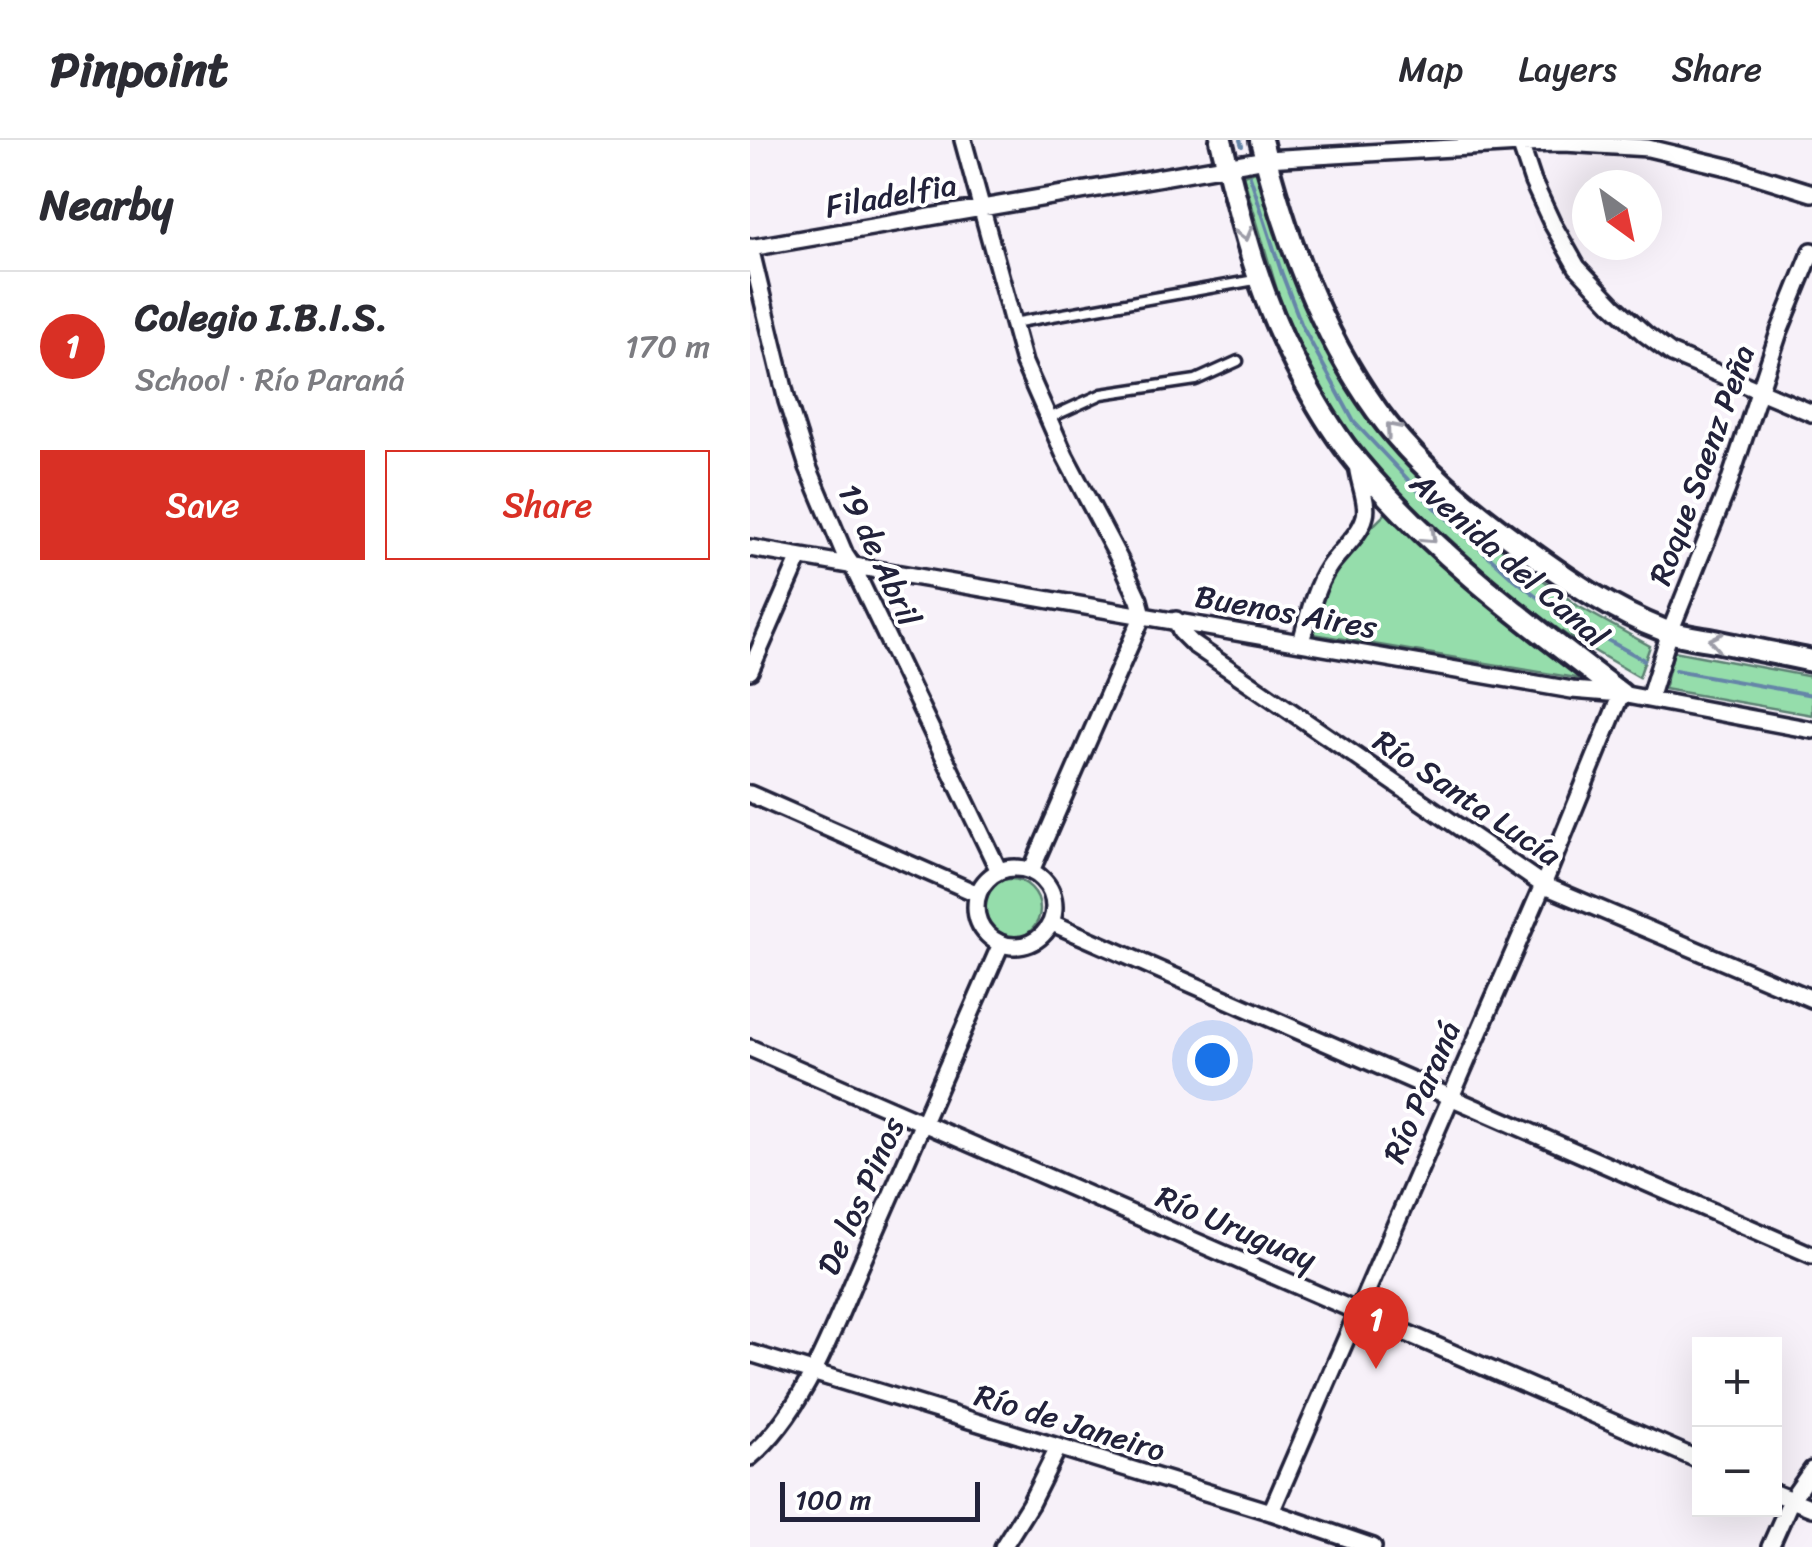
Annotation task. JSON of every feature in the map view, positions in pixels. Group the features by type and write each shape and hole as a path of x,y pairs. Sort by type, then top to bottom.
{"street":[{"path":"963,140 1024,363 1047,420 1125,570 1143,614 1031,871"},
{"name":"Avenida del Canal","path":"1221,140 1259,279 1310,389 1356,462 1464,570 1621,694"},
{"path":"1519,142 1540,196 1577,267 1612,305 1672,354 1812,413"},
{"name":"Filadelfia","path":"750,248 1228,166 1264,149 1519,142 1648,148 1812,193"},
{"name":"Avenida del Canal","path":"1264,149 1294,251 1317,309 1346,364 1388,425 1420,461 1498,530 1622,612 1670,632 1812,661"},
{"name":"19 de Abril","path":"750,248 808,466 845,555 999,871"},
{"name":"Roque Saenz Peña","path":"1649,699 1670,632 1728,489 1779,332 1812,251"},
{"path":"1301,642 1325,573 1365,519 1366,506 1356,462"},
{"name":"Buenos Aires","path":"750,548 1572,690 1621,694 1812,730"},
{"path":"750,671 800,557"},
{"name":"Río Santa Lucía","path":"1176,620 1193,644 1543,885 1812,999"},
{"name":"Río Paraná","path":"1271,1512 1543,885 1621,694"},
{"path":"750,794 978,894"},
{"path":"999,871 1031,871 1042,878 1054,898 1052,923 1036,941 1025,946 1001,944 982,929 977,918 978,894 983,884 999,871"},
{"path":"1052,923 1812,1255"},
{"name":"De los Pinos","path":"750,1457 769,1441 812,1373 1001,944"},
{"name":"Río Uruguay","path":"750,1048 1692,1457"},
{"name":"Río de Janeiro","path":"750,1353 1271,1512 1373,1547"},
{"path":"1003,1547 1058,1448"},
{"path":"1770,1547 1791,1500 1812,1470"},
{"path":"1782,1496 1812,1508"}],"lane":[{"path":"1012,323 1259,279"},
{"path":"1047,420 1102,394 1196,380 1238,361"}],"green space":[{"path":"1256,171 1310,318 1365,414 1424,481 1492,542 1578,606 1650,646 1639,677 1565,634 1502,587 1418,510 1346,434 1288,327 1243,175"},
{"path":"1386,513 1478,598 1587,680 1308,633 1330,568"},
{"path":"1674,651 1812,677 1812,715 1664,689"},
{"path":"1010,879 1031,888 1040,909 1031,930 1010,939 989,930 980,909 989,888"}],"waterway":[{"path":"1240,140 1242,146"},
{"path":"1250,176 1302,326 1354,422 1429,502 1513,578 1560,614 1644,660"},
{"path":"1675,670 1812,695"}],"place":[{"name":"Colegio I.B.I.S.","path":"1376,1369"}]}
